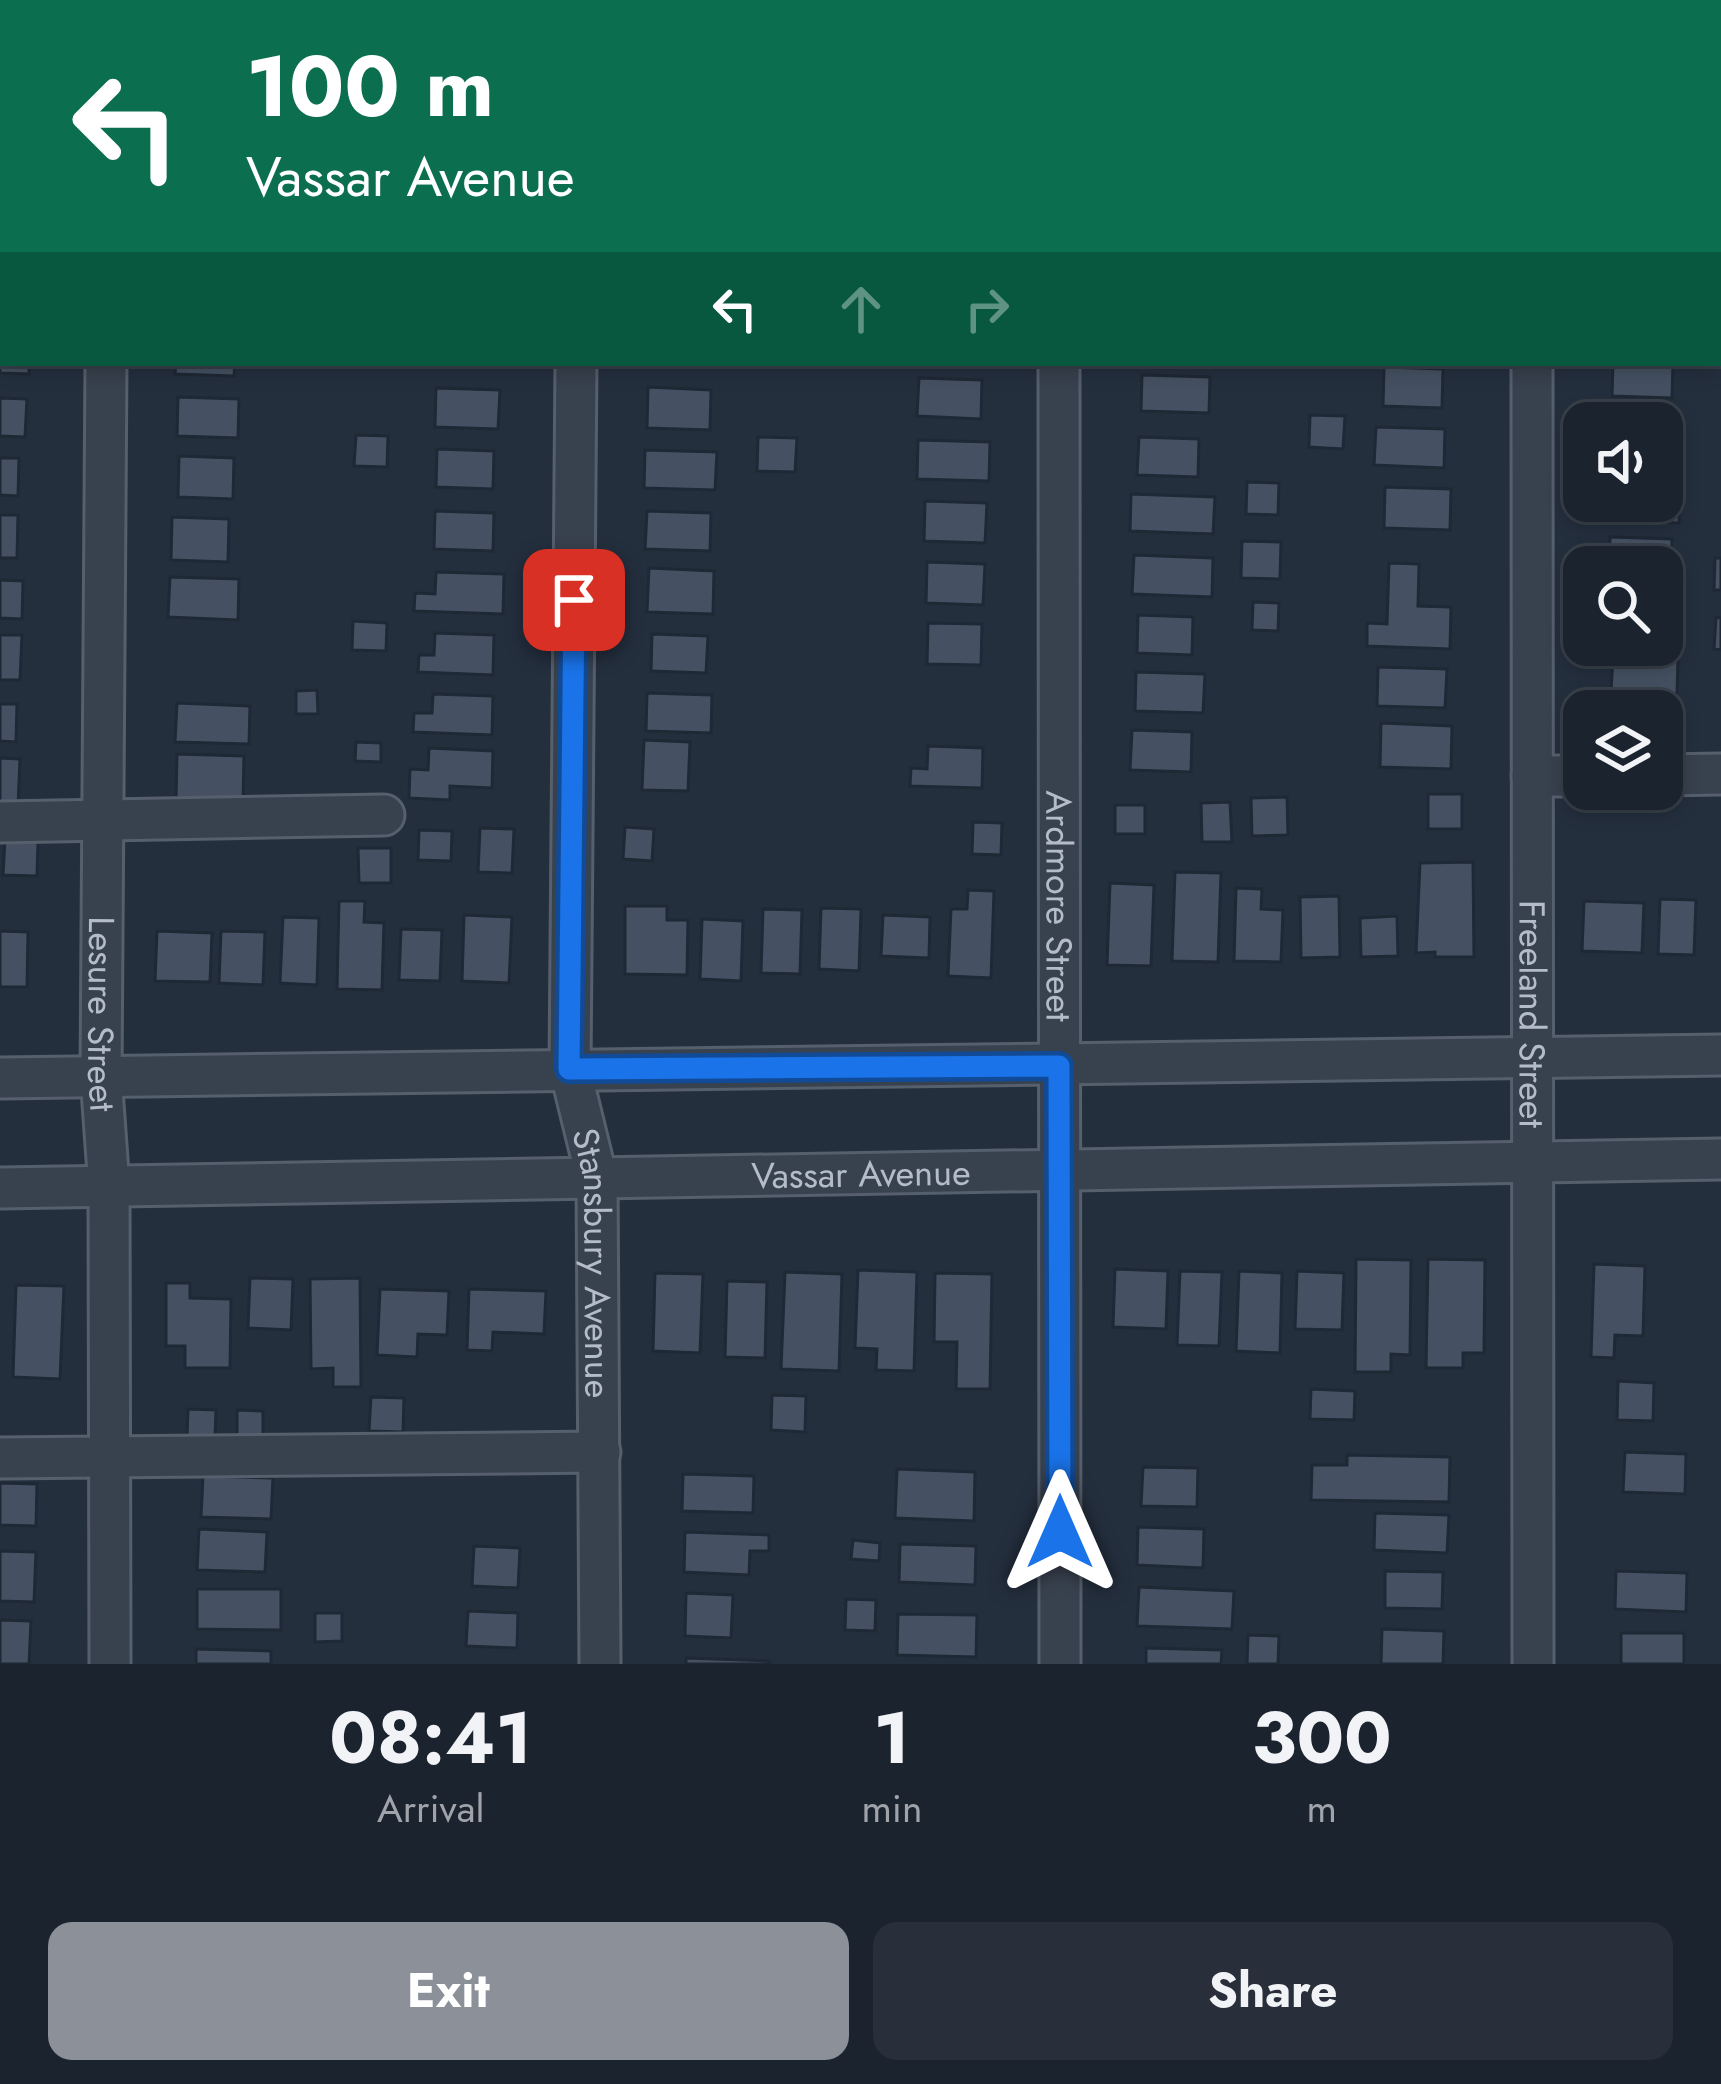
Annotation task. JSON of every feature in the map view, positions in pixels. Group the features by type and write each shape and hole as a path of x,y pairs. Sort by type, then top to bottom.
{"street":[{"name":"Lesure Street","path":"106,366 101,1076 109,1187 110,1664"},
{"name":"Stansbury Avenue","path":"576,366 569,1069 597,1180 600,1664"},
{"name":"Ardmore Street","path":"1059,366 1060,1664"},
{"name":"Freeland Street","path":"1532,366 1533,1664"},
{"path":"1683,775 1721,774"},
{"path":"1532,776 1563,776"},
{"path":"0,822 384,815"},
{"path":"0,1078 1721,1054"},
{"name":"Vassar Avenue","path":"0,1188 1721,1159"},
{"path":"0,1458 600,1452"}],"building":[{"path":"0,366 29,366 29,374 0,373"},
{"path":"176,366 235,366 234,376 175,374"},
{"path":"1613,366 1673,366 1672,398 1612,396"},
{"path":"1384,367 1443,369 1442,408 1383,406"},
{"path":"1142,375 1210,377 1209,413 1141,411"},
{"path":"919,378 982,380 981,419 917,416"},
{"path":"648,387 711,390 710,430 647,428"},
{"path":"436,388 500,390 498,429 435,427"},
{"path":"178,397 239,399 238,438 177,436"},
{"path":"0,398 27,399 25,437 0,436"},
{"path":"1310,415 1345,416 1343,449 1309,447"},
{"path":"1376,427 1445,429 1444,468 1374,465"},
{"path":"356,435 388,436 387,467 354,466"},
{"path":"758,437 797,438 795,472 757,471"},
{"path":"1139,437 1199,439 1198,477 1137,475"},
{"path":"918,440 990,442 989,481 917,479"},
{"path":"437,449 494,451 493,489 436,487"},
{"path":"645,450 717,452 715,490 644,488"},
{"path":"179,456 234,458 233,499 178,497"},
{"path":"0,458 19,458 18,496 0,495"},
{"path":"1247,482 1279,483 1278,515 1246,514"},
{"path":"1385,487 1451,489 1450,530 1384,528"},
{"path":"1131,494 1215,497 1213,534 1130,531"},
{"path":"925,501 987,503 985,543 924,541"},
{"path":"435,511 494,513 493,551 434,549"},
{"path":"647,511 711,513 710,551 645,549"},
{"path":"0,515 18,515 17,558 0,558"},
{"path":"172,517 229,519 228,562 171,560"},
{"path":"1610,537 1672,539 1672,546 1610,546"},
{"path":"1242,541 1281,542 1280,579 1241,578"},
{"path":"1134,555 1213,558 1212,597 1132,594"},
{"path":"1715,558 1721,558 1721,590 1714,590"},
{"path":"927,562 985,564 983,605 926,603"},
{"path":"1389,563 1419,564 1418,606 1451,607 1450,649 1367,646 1367,623 1387,624"},
{"path":"649,568 714,571 713,614 647,612"},
{"path":"436,572 504,574 503,614 414,611 415,593 435,594"},
{"path":"170,577 239,579 238,620 168,617"},
{"path":"0,580 23,581 22,619 0,618"},
{"path":"1253,602 1279,603 1278,631 1252,630"},
{"path":"1138,615 1193,617 1192,655 1137,653"},
{"path":"1716,617 1721,618 1721,650 1714,649"},
{"path":"353,621 387,623 386,651 352,650"},
{"path":"928,623 982,624 981,665 927,664"},
{"path":"435,633 494,635 493,675 418,672 419,655 434,655"},
{"path":"652,634 708,636 706,673 651,671"},
{"path":"0,635 22,635 20,680 0,680"},
{"path":"1612,666 1678,666 1677,690 1611,690"},
{"path":"1378,667 1447,669 1445,708 1377,706"},
{"path":"1136,672 1205,674 1203,713 1135,711"},
{"path":"317,690 318,714 296,714 296,691"},
{"path":"647,693 712,695 711,733 646,731"},
{"path":"433,694 493,696 492,735 413,732 414,713 432,713"},
{"path":"177,703 250,706 249,744 175,742"},
{"path":"0,704 17,704 16,742 0,741"},
{"path":"1381,723 1452,726 1451,769 1380,767"},
{"path":"1132,730 1192,732 1191,772 1130,770"},
{"path":"644,740 690,742 688,791 642,790"},
{"path":"356,742 381,743 381,762 355,761"},
{"path":"928,746 983,748 982,788 910,786 911,768 927,769"},
{"path":"429,748 493,751 492,788 450,786 450,800 409,798 410,769 428,770"},
{"path":"177,754 244,756 243,800 176,798"},
{"path":"0,758 20,759 18,806 0,806"},
{"path":"1428,794 1462,794 1462,829 1428,829"},
{"path":"1287,797 1288,835 1252,836 1251,798"},
{"path":"1230,802 1232,842 1202,842 1201,803"},
{"path":"1115,805 1145,805 1145,834 1115,834"},
{"path":"973,822 1002,823 1001,855 972,854"},
{"path":"625,827 654,829 652,861 623,859"},
{"path":"480,828 514,829 512,873 478,872"},
{"path":"419,830 452,831 451,861 418,860"},
{"path":"5,839 38,840 37,876 3,875"},
{"path":"358,848 391,848 391,883 359,883"},
{"path":"1473,862 1474,957 1416,953 1420,863"},
{"path":"1175,872 1221,873 1218,962 1172,961"},
{"path":"1110,883 1154,885 1151,966 1107,965"},
{"path":"1236,888 1262,889 1261,909 1283,910 1281,962 1234,961"},
{"path":"968,890 994,891 991,978 948,976 951,909 967,909"},
{"path":"1339,896 1340,957 1301,958 1300,897"},
{"path":"1660,899 1696,900 1694,955 1658,954"},
{"path":"339,901 365,901 364,922 384,923 382,990 337,989"},
{"path":"1584,901 1644,903 1642,953 1582,951"},
{"path":"625,906 667,906 667,920 688,920 687,975 625,974"},
{"path":"821,908 861,909 859,971 819,969"},
{"path":"763,909 802,910 800,974 761,973"},
{"path":"464,915 512,917 509,983 462,981"},
{"path":"883,915 930,917 929,958 881,956"},
{"path":"1397,916 1398,956 1361,957 1360,918"},
{"path":"283,917 319,918 317,985 280,983"},
{"path":"702,919 743,921 741,981 700,979"},
{"path":"401,929 442,930 440,981 399,980"},
{"path":"0,931 28,932 27,987 0,987"},
{"path":"157,931 212,933 210,982 155,981"},
{"path":"221,931 265,932 263,985 219,983"},
{"path":"1356,1259 1411,1260 1410,1355 1391,1354 1391,1372 1355,1372"},
{"path":"1428,1259 1485,1260 1484,1353 1463,1353 1463,1368 1426,1368"},
{"path":"1594,1264 1645,1266 1643,1336 1615,1335 1614,1358 1591,1357"},
{"path":"1115,1269 1168,1271 1166,1329 1113,1327"},
{"path":"858,1270 917,1272 914,1371 876,1370 877,1349 855,1348"},
{"path":"1180,1271 1222,1272 1219,1346 1177,1345"},
{"path":"1239,1271 1282,1273 1280,1353 1236,1351"},
{"path":"1297,1271 1344,1273 1342,1330 1295,1329"},
{"path":"785,1272 842,1274 839,1371 781,1369"},
{"path":"655,1273 703,1274 700,1353 653,1351"},
{"path":"935,1273 992,1274 990,1389 956,1389 957,1342 934,1342"},
{"path":"250,1278 293,1279 291,1330 248,1328"},
{"path":"360,1278 361,1387 333,1387 333,1368 311,1369 310,1279"},
{"path":"727,1281 767,1282 765,1358 725,1357"},
{"path":"166,1283 190,1283 190,1298 231,1299 230,1368 185,1368 185,1346 166,1346"},
{"path":"16,1285 64,1286 60,1379 13,1377"},
{"path":"380,1289 449,1291 447,1335 418,1334 417,1357 377,1355"},
{"path":"469,1289 546,1291 544,1334 493,1332 492,1351 467,1350"},
{"path":"1618,1381 1654,1383 1653,1421 1617,1420"},
{"path":"1311,1389 1355,1391 1354,1420 1310,1419"},
{"path":"772,1395 806,1396 805,1432 771,1430"},
{"path":"371,1397 404,1398 403,1432 369,1431"},
{"path":"188,1409 216,1410 215,1437 187,1436"},
{"path":"237,1410 263,1411 263,1437 237,1436"},
{"path":"1625,1452 1686,1454 1685,1494 1623,1492"},
{"path":"1347,1455 1450,1457 1449,1502 1311,1500 1312,1465 1347,1465"},
{"path":"1143,1467 1198,1468 1197,1507 1141,1506"},
{"path":"897,1469 975,1472 974,1521 895,1518"},
{"path":"683,1474 754,1476 753,1513 682,1511"},
{"path":"203,1476 273,1478 271,1519 201,1517"},
{"path":"0,1483 37,1484 36,1526 0,1525"},
{"path":"1375,1513 1449,1515 1447,1553 1374,1550"},
{"path":"1138,1527 1204,1529 1203,1568 1137,1565"},
{"path":"199,1529 267,1532 265,1572 197,1570"},
{"path":"685,1532 769,1535 769,1551 750,1551 749,1575 684,1572"},
{"path":"853,1540 880,1543 879,1561 851,1559"},
{"path":"900,1544 976,1546 975,1585 899,1582"},
{"path":"474,1546 520,1548 518,1588 472,1586"},
{"path":"0,1551 36,1552 34,1602 0,1601"},
{"path":"1385,1571 1443,1572 1442,1609 1385,1608"},
{"path":"1616,1571 1687,1573 1686,1612 1615,1609"},
{"path":"1139,1587 1234,1591 1232,1629 1137,1626"},
{"path":"197,1589 281,1589 281,1630 197,1629"},
{"path":"686,1593 733,1595 731,1638 685,1636"},
{"path":"846,1599 876,1600 875,1631 845,1630"},
{"path":"468,1611 518,1613 517,1648 466,1646"},
{"path":"315,1613 342,1613 342,1641 315,1642"},
{"path":"898,1614 977,1615 976,1657 897,1655"},
{"path":"0,1620 31,1621 29,1664 0,1664"},
{"path":"1382,1629 1444,1631 1443,1664 1381,1664"},
{"path":"1621,1633 1684,1633 1684,1664 1621,1664"},
{"path":"1248,1635 1279,1636 1278,1664 1247,1664"},
{"path":"1146,1648 1222,1650 1221,1664 1146,1664"},
{"path":"196,1649 271,1651 271,1664 196,1664"},
{"path":"686,1658 770,1661 770,1664 686,1664"}],"route":[{"path":"574,600 569,1069 1059,1066 1060,1532"}]}
